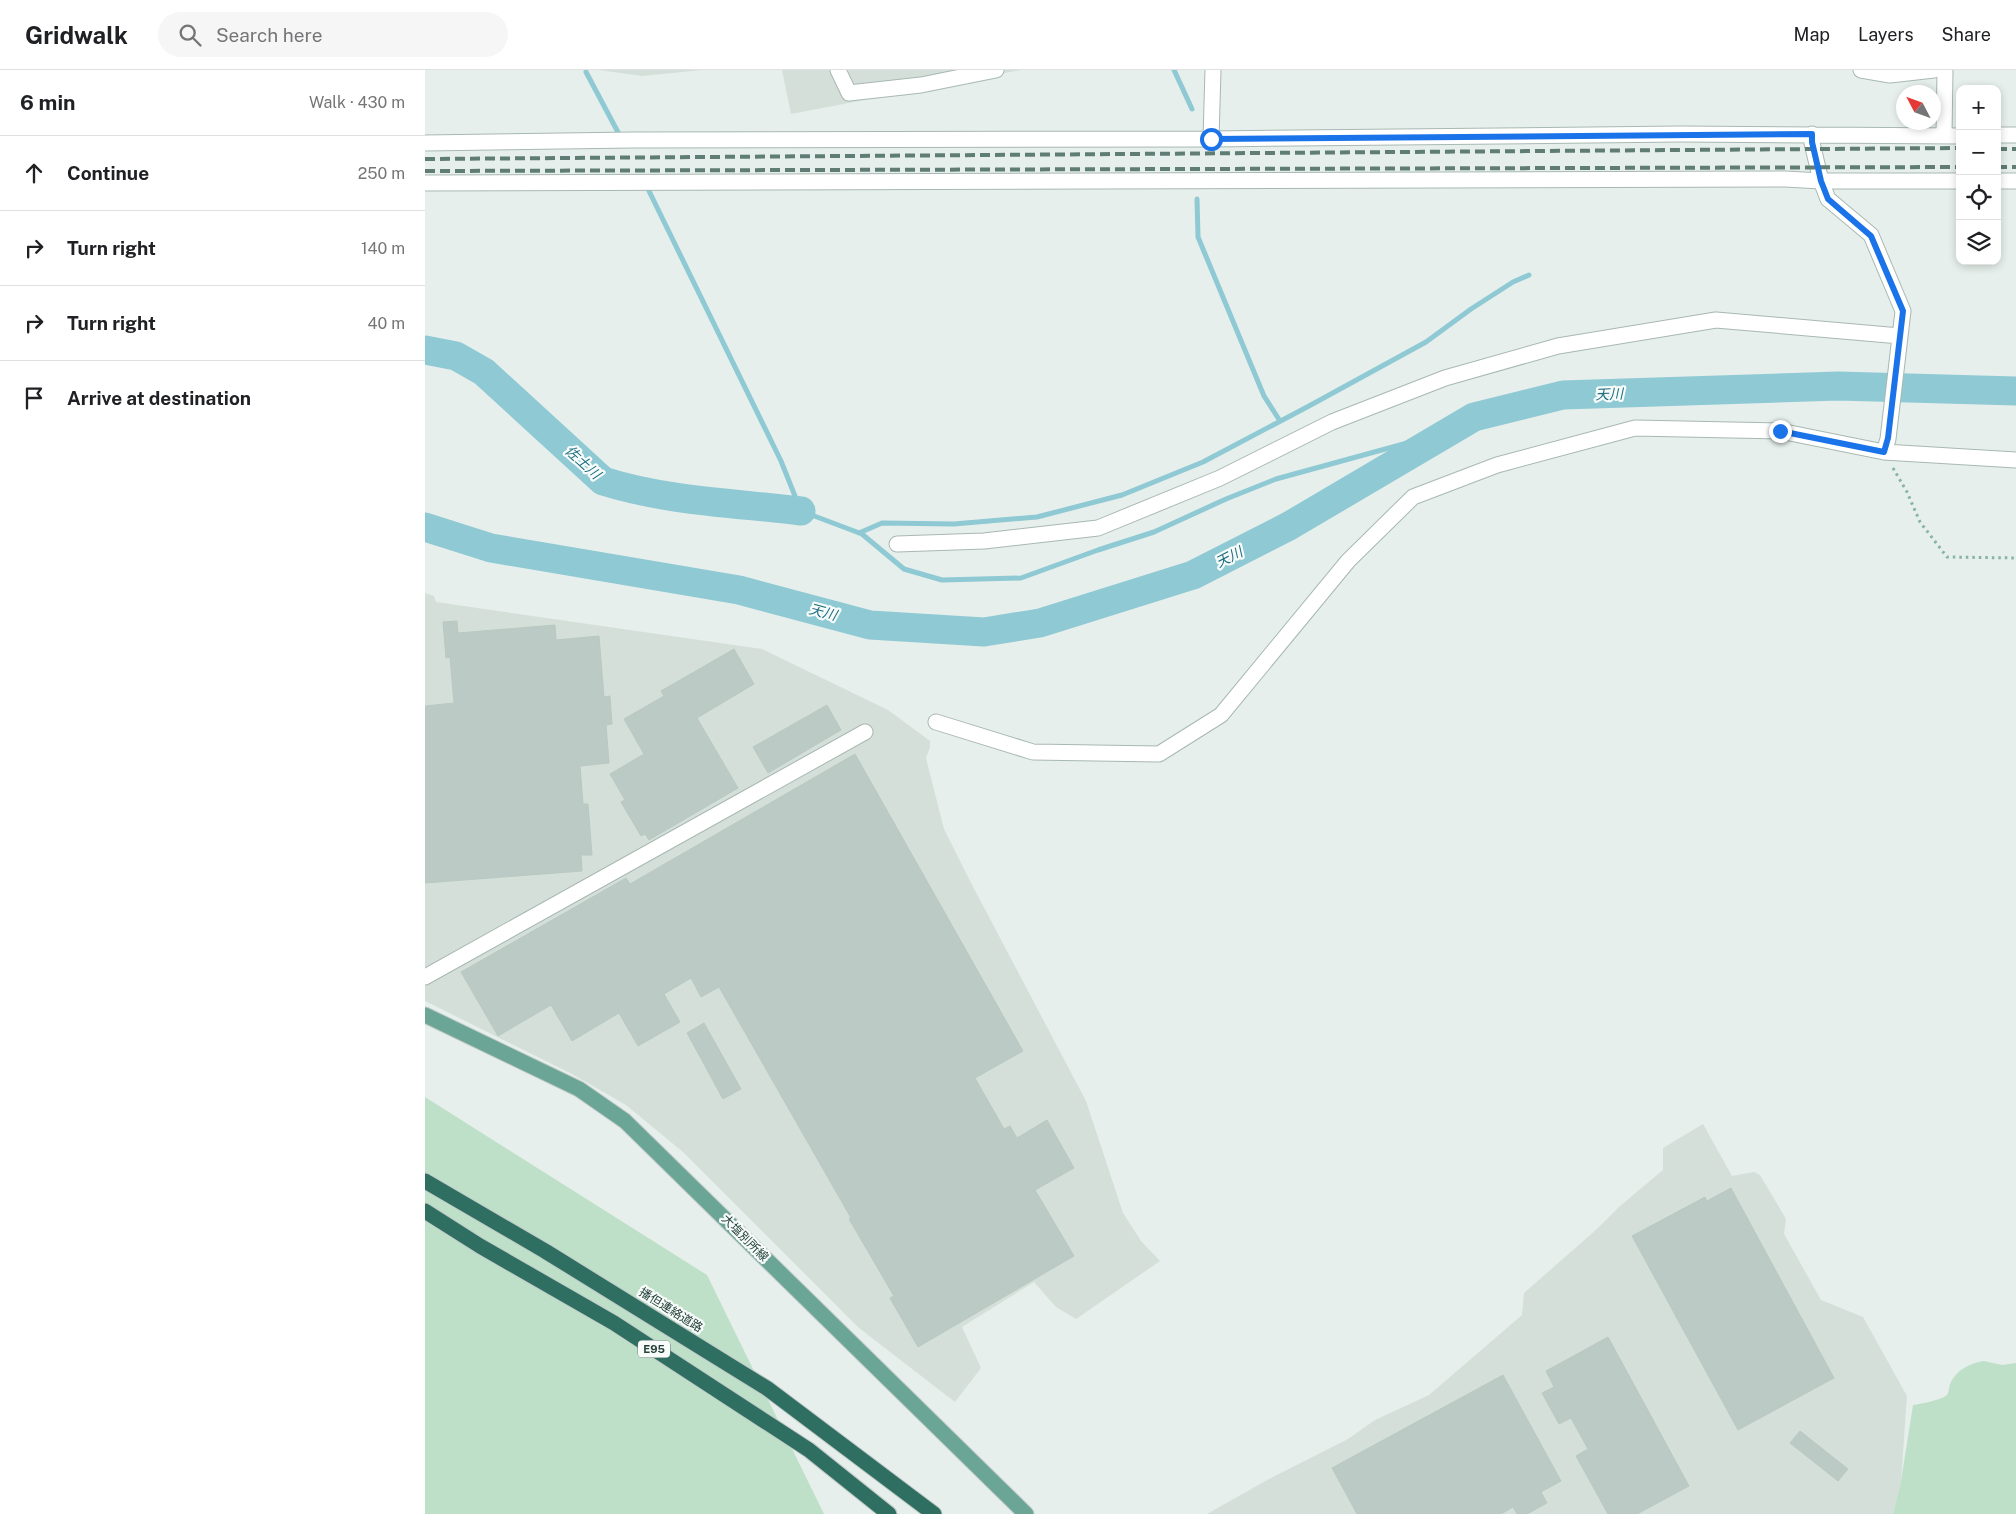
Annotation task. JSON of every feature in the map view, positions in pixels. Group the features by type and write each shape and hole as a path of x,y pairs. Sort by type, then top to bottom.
{"highway":[{"name":"播但連絡道路","path":"425,1182 545,1250 768,1389 890,1482"},
{"name":"E95","path":"425,1211 480,1246 614,1323 809,1450 888,1514"},
{"name":"E95","path":"890,1482 927,1514"},
{"path":"890,1482 934,1514"}],"main road":[{"name":"大塩別所線","path":"425,1015 579,1089 625,1121 1026,1514"}],"street":[{"path":"838,70 849,93 921,85 996,70"},
{"path":"1211,139 1213,70"},
{"path":"1861,70 1889,75 1934,70"},
{"path":"1944,136 1945,70"},
{"path":"1812,134 1812,142 1821,181 1828,199 1871,236 1903,311 1886,446"},
{"path":"425,143 633,140 1211,139 1812,134 1956,136"},
{"path":"2001,135 2016,135"},
{"path":"425,183 1745,179 1956,181"},
{"path":"2001,181 2016,181"},
{"path":"897,544 984,541 1098,528 1220,478 1332,422 1436,381 1558,346 1716,320 1900,336"},
{"path":"936,722 1033,752 1159,754 1221,715 1348,561 1413,497 1497,465 1635,428 1780,431 1886,446 2016,460"},
{"path":"425,978 865,732"}],"path":[{"path":"1886,446 1920,522 1947,558 2016,558"}],"shaded area":[{"path":"599,70 702,70 642,76"},
{"path":"782,70 1021,70 791,114"},
{"path":"425,593 434,596 436,602 762,649 888,710 930,741 926,758 944,829 1086,1101 1123,1213 1141,1241 1160,1261 1076,1319 1056,1307 1034,1282 962,1327 981,1368 955,1402 859,1328 683,1152 626,1105 572,1074 425,1001"},
{"path":"1703,1124 1732,1176 1754,1172 1760,1175 1786,1219 1784,1234 1821,1300 1863,1317 1907,1396 1901,1481 1893,1514 1207,1514 1269,1479 1348,1439 1375,1420 1429,1395 1522,1315 1524,1293 1597,1229 1620,1206 1663,1170 1663,1148"}],"green space":[{"path":"425,1097 707,1275 824,1514 425,1514"},
{"path":"1984,1361 2002,1365 2016,1363 2016,1514 1893,1514 1901,1481 1913,1405 1931,1402 1944,1397 1948,1394 1950,1384 1960,1371 1969,1365"}],"building":[{"path":"457,621 458,633 555,625 556,640 599,636 604,697 610,696 612,724 606,725 609,763 580,766 583,804 588,804 592,855 581,855 582,871 425,883 425,706 454,703 450,657 446,658 443,622"},
{"path":"734,649 754,684 697,718 738,788 649,840 645,834 641,836 621,802 625,800 610,774 644,754 624,719 664,696 661,691"},
{"path":"827,705 841,730 768,773 753,747"},
{"path":"855,754 1023,1051 975,1078 1004,1129 1010,1126 1017,1138 1047,1120 1074,1168 1035,1190 1074,1256 918,1347 890,1298 894,1296 849,1219 851,1218 719,987 701,997 691,978 664,994 680,1022 638,1046 619,1013 572,1041 551,1005 498,1036 461,972 626,878 630,884"},
{"path":"704,1023 741,1089 723,1099 687,1033"},
{"path":"1731,1188 1834,1378 1738,1430 1632,1236 1705,1197 1707,1201"},
{"path":"1608,1337 1689,1486 1637,1514 1608,1514 1576,1456 1588,1449 1571,1418 1559,1424 1542,1393 1554,1387 1546,1371"},
{"path":"1503,1375 1561,1481 1541,1492 1547,1503 1527,1514 1517,1514 1513,1507 1501,1514 1357,1514 1332,1468"},
{"path":"1800,1431 1848,1469 1838,1481 1790,1443"}],"waterway":[{"path":"1174,70 1192,109"},
{"path":"586,72 620,136"},
{"path":"649,191 781,461 801,511 862,534 904,569 942,580 1021,578 1154,532 1226,499 1276,479 1451,431"},
{"path":"1197,199 1198,237 1264,396 1280,421"},
{"path":"859,533 882,523 954,524 1037,517 1122,495 1203,462 1309,406 1426,342 1471,309 1513,282 1529,275"},
{"name":"佐土川","path":"425,350 456,356 484,372 603,481 627,488 676,497 801,511"},
{"name":"天川","path":"425,527 491,548 739,590 870,625 984,632 1040,623 1193,575 1289,526 1474,417 1563,395 1838,386 2016,391"}],"railway":[{"path":"425,159 1956,148"},
{"path":"2001,149 2016,149"},
{"path":"425,171 1956,167"},
{"path":"2001,167 2016,167"}],"route":[{"path":"1211,139 1812,134 1812,142 1821,181 1828,199 1871,236 1903,311 1888,438 1884,452 1780,431"}]}
